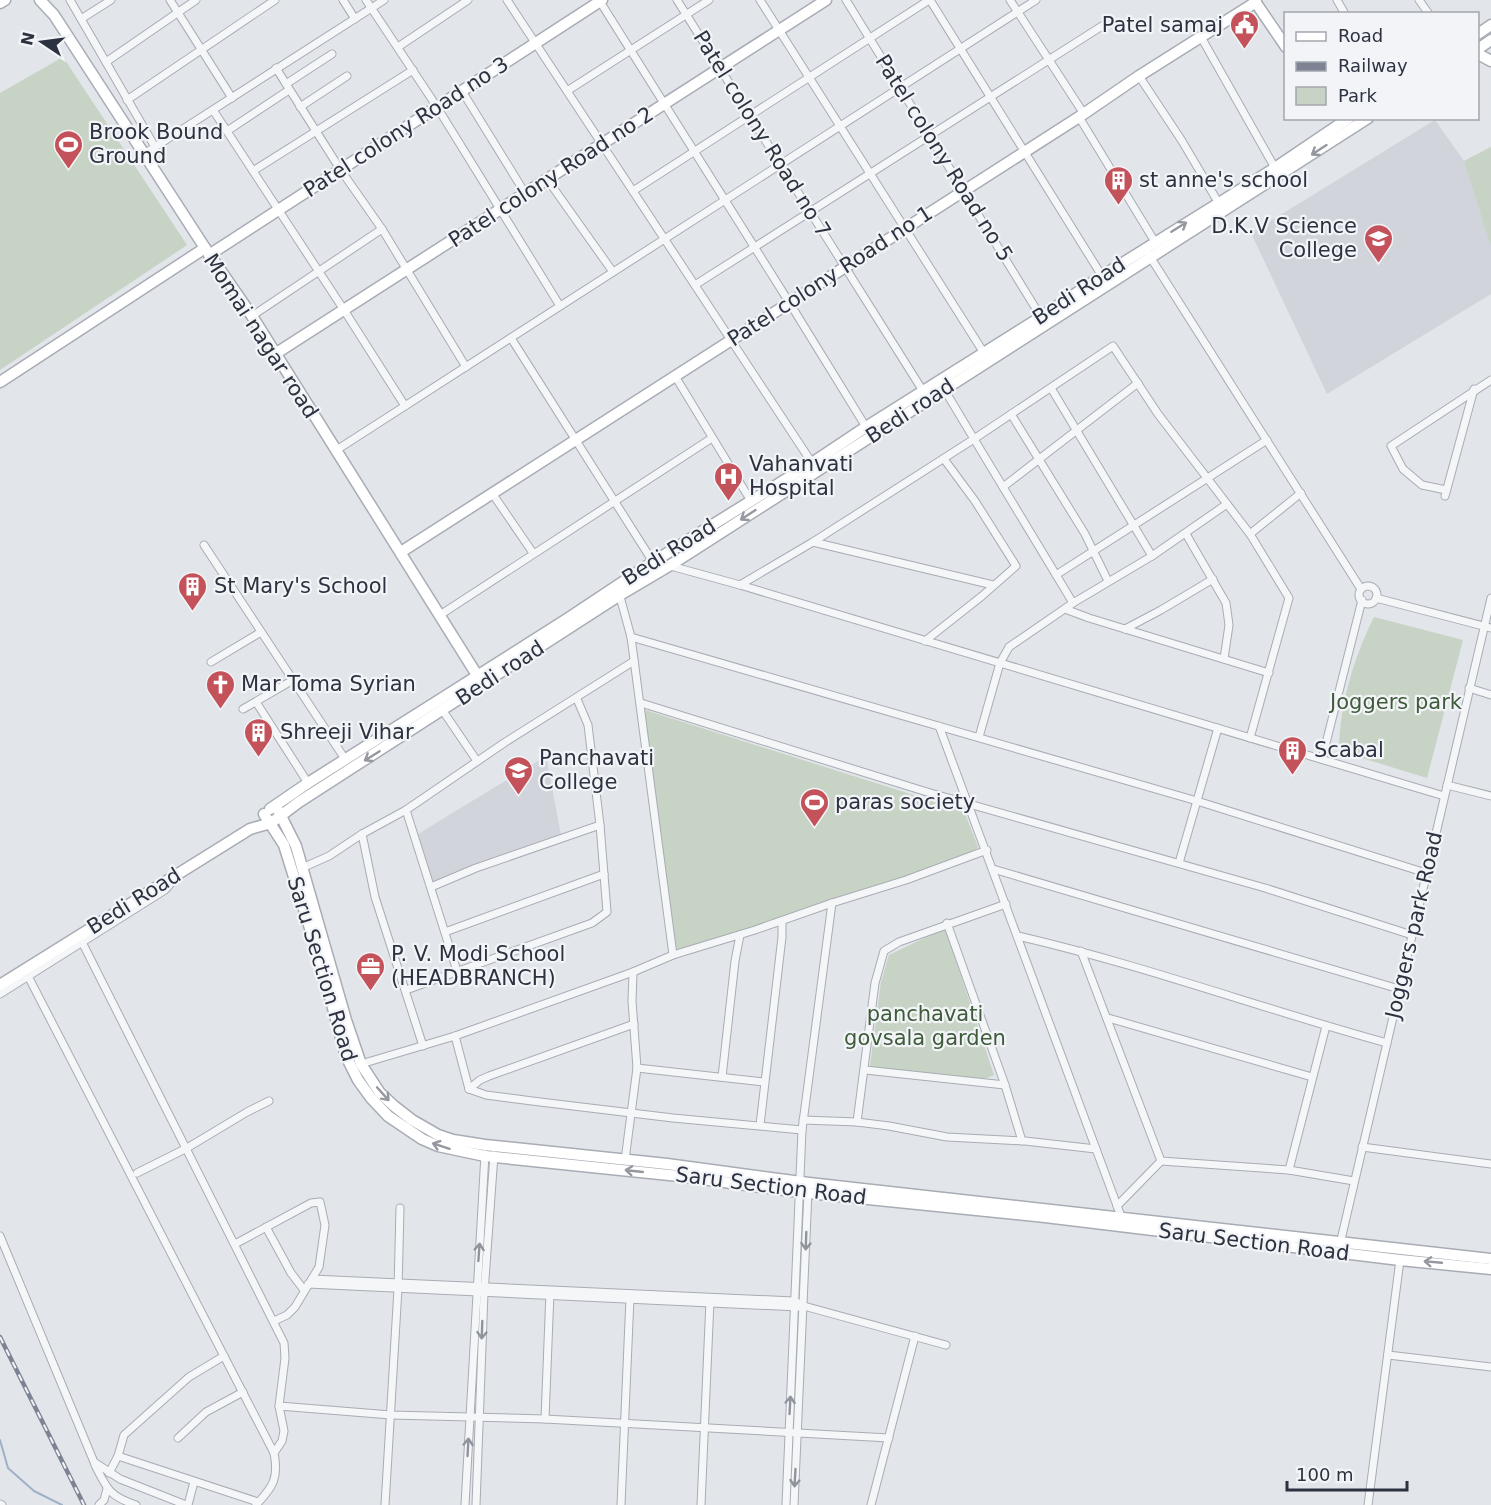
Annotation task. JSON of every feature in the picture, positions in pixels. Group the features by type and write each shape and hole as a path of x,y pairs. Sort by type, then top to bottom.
{"street":[{"path":"0,3 5,0"},
{"name":"Momai nagar road","path":"40,0 54,15 205,248 252,316 477,675"},
{"path":"70,0 155,147"},
{"path":"81,19 111,0"},
{"path":"170,0 232,98"},
{"path":"106,62 196,0"},
{"path":"128,100 275,0"},
{"path":"343,0 355,19"},
{"path":"366,0 398,47 560,306"},
{"path":"144,154 384,0"},
{"path":"398,47 468,0"},
{"path":"507,0 814,467"},
{"path":"600,0 866,427"},
{"name":"Patel colony Road no 3","path":"205,248 278,210 600,0"},
{"name":"Patel colony Road no 7","path":"676,0 923,391"},
{"path":"567,91 709,0"},
{"path":"760,0 984,353"},
{"name":"Patel colony Road no 2","path":"275,354 826,0"},
{"name":"Patel colony Road no 5","path":"846,0 1041,317"},
{"path":"633,191 929,0 1102,276"},
{"path":"1010,0 1048,59 1155,242"},
{"path":"335,451 1036,0"},
{"path":"1256,1 1284,44"},
{"name":"Patel colony Road no 1","path":"401,552 963,190 1082,116 1139,76 1256,1"},
{"path":"695,285 1102,26"},
{"path":"1201,37 1275,168"},
{"path":"226,131 332,54"},
{"path":"276,68 340,169 382,229 466,367"},
{"path":"253,171 412,70"},
{"path":"300,107 346,76"},
{"path":"1139,76 1182,141 1218,202"},
{"path":"462,91 525,193"},
{"path":"213,110 405,406"},
{"name":"Bedi road","path":"271,823 278,810 299,802 443,711 619,590 669,566 814,467 944,389 1338,126 1360,120"},
{"name":"Bedi Road","path":"0,985 250,829 264,814 278,810 308,783 345,759 477,675 619,590 653,562 751,501 814,467 866,427 1102,276 1148,254 1155,242 1338,126"},
{"path":"547,179 613,272"},
{"path":"252,316 382,229"},
{"path":"0,375 205,248"},
{"path":"0,382 205,248"},
{"path":"1148,254 1361,589"},
{"path":"511,338 653,562 740,585 1444,796"},
{"path":"740,585 944,459 1113,346 1158,414 1250,534 1289,598 1250,738"},
{"path":"675,376 751,501"},
{"path":"1474,389 1446,493 1422,485 1403,469 1391,446 1474,389 1491,380"},
{"path":"1003,487 1138,383"},
{"path":"1051,388 1152,556"},
{"path":"944,389 1073,603"},
{"path":"1011,414 1094,551 1108,581"},
{"path":"440,615 712,438"},
{"path":"1056,575 1267,440"},
{"path":"925,641 1016,566 975,501 944,459"},
{"path":"492,493 533,553"},
{"path":"1250,534 1301,493"},
{"path":"979,737 1000,663 1010,647 1073,603 1186,534 1227,504"},
{"path":"1186,534 1226,603 1229,616 1224,659"},
{"path":"813,542 993,585"},
{"path":"204,545 345,759"},
{"path":"1125,629 1213,579"},
{"path":"1366,586 1374,588 1376,598 1370,603 1362,600 1359,595 1361,589 1366,586"},
{"path":"619,590 631,637 641,703 673,955"},
{"path":"1376,598 1487,627"},
{"name":"Joggers park Road","path":"1339,1247 1468,688 1487,627 1491,598"},
{"path":"1322,759 1362,600"},
{"path":"1065,609 1269,673"},
{"path":"211,662 261,632"},
{"path":"631,637 1197,801 1426,873"},
{"path":"302,868 329,856 362,834 406,810 477,761 634,661"},
{"path":"243,709 293,680"},
{"path":"1468,688 1491,695"},
{"path":"406,990 592,923 607,912 600,825 588,725 577,699"},
{"path":"256,702 308,783"},
{"path":"641,703 970,804 1179,863 1412,935"},
{"path":"443,711 477,761"},
{"path":"939,726 970,804 1121,1217"},
{"path":"1179,863 1218,728"},
{"path":"1447,785 1491,796"},
{"name":"Saru Section Road","path":"278,810 296,846 346,1020 361,1064 380,1093 412,1120 438,1135 490,1151 679,1176 1121,1217 1339,1247 1491,1259"},
{"path":"406,810 457,971"},
{"name":"Saru Section Road","path":"264,814 284,845 290,860 346,1056 358,1080 388,1116 422,1139 438,1146 625,1160 804,1187"},
{"name":"Bedi Road","path":"250,829 271,823"},
{"path":"430,887 476,868 600,825"},
{"path":"362,834 375,897 423,1047"},
{"path":"361,1064 423,1047 633,972 673,955 906,880 987,850"},
{"path":"993,869 1399,989"},
{"path":"0,994 165,890 181,872"},
{"path":"445,932 604,874"},
{"path":"794,1505 804,1306 802,1130 832,903"},
{"path":"856,1122 865,1070 875,983 884,951 899,942 947,923 1006,904"},
{"path":"760,1125 782,921"},
{"path":"947,923 1005,1084 1022,1141"},
{"path":"722,1077 740,935"},
{"path":"1018,936 1081,951 1326,1026 1387,1042"},
{"path":"82,942 284,1343 285,1358 279,1406 284,1436 280,1447 274,1453"},
{"path":"1081,951 1161,1161"},
{"path":"625,1160 637,1068 633,972"},
{"path":"28,976 274,1453 275,1476 270,1490 257,1504 118,1456"},
{"path":"1108,1018 1312,1077"},
{"path":"469,1089 489,1076 634,1024"},
{"path":"1289,1170 1326,1026"},
{"path":"455,1036 469,1089"},
{"path":"637,1068 764,1082"},
{"path":"865,1070 1005,1084"},
{"path":"469,1089 486,1095 631,1113 802,1130"},
{"path":"137,1173 187,1148 269,1101"},
{"path":"803,1120 856,1122 947,1137 1022,1141 1096,1149"},
{"path":"1362,1147 1491,1164"},
{"path":"465,1505 469,1419 490,1151"},
{"path":"1121,1217 1161,1161"},
{"path":"1161,1161 1289,1170 1354,1181"},
{"path":"786,1505 794,1305 804,1187"},
{"path":"235,1244 316,1201 326,1198"},
{"path":"274,1321 287,1315 295,1307 321,1258 324,1234 322,1206 316,1201"},
{"path":"385,1505 398,1286 400,1208"},
{"path":"266,1227 291,1273 308,1285 398,1286 794,1305 946,1345"},
{"path":"0,1236 107,1489 120,1500 136,1505"},
{"name":"Saru Section Road","path":"1339,1247 1400,1260 1491,1269"},
{"path":"1368,1505 1400,1260"},
{"path":"476,1505 480,1290"},
{"path":"545,1419 550,1293"},
{"path":"621,1505 630,1297"},
{"path":"701,1505 710,1300"},
{"path":"871,1505 915,1336"},
{"path":"1388,1354 1491,1366"},
{"path":"109,1473 118,1456 124,1435 189,1377 224,1356"},
{"path":"178,1438 206,1412 243,1392"},
{"path":"279,1406 391,1415 625,1422 889,1438"},
{"path":"94,1462 109,1473 187,1505 194,1482"},
{"path":"99,1505 105,1500 107,1489"}],"shaded area":[{"name":"D.K.V Science College","path":"1435,120 1464,161 1491,147 1491,294 1327,394 1251,233"},
{"name":"Panchavati College","path":"546,756 561,835 430,885 418,834"}],"green space":[{"name":"Brook Bound Ground","path":"63,57 187,245 0,370 0,93"},
{"path":"1491,147 1491,246 1464,161"},
{"name":"Joggers park","path":"1374,617 1463,640 1427,778 1339,751 1342,717 1349,682 1360,648"},
{"name":"paras society","path":"642,709 964,811 978,847 973,853 776,922 734,941 675,951"},
{"name":"panchavati govsala garden","path":"945,928 994,1075 979,1080 948,1082 870,1066 881,982 889,955"}],"waterway":[{"path":"0,1440 8,1468 34,1491 62,1505"}],"railway":[{"path":"0,1337 84,1505"}],"place":[{"name":"Patel samaj","path":"1244,50"},
{"name":"Brook Bound Ground","path":"68,170"},
{"name":"st anne's school","path":"1118,206"},
{"name":"D.K.V Science College","path":"1378,264"},
{"name":"Vahanvati Hospital","path":"728,502"},
{"name":"St Mary's School","path":"193,612"},
{"name":"Mar Toma Syrian","path":"220,710"},
{"name":"Shreeji Vihar","path":"259,758"},
{"name":"Scabal","path":"1293,776"},
{"name":"Panchavati College","path":"518,796"},
{"name":"paras society","path":"814,828"},
{"name":"P. V. Modi School (HEADBRANCH)","path":"370,992"}]}
